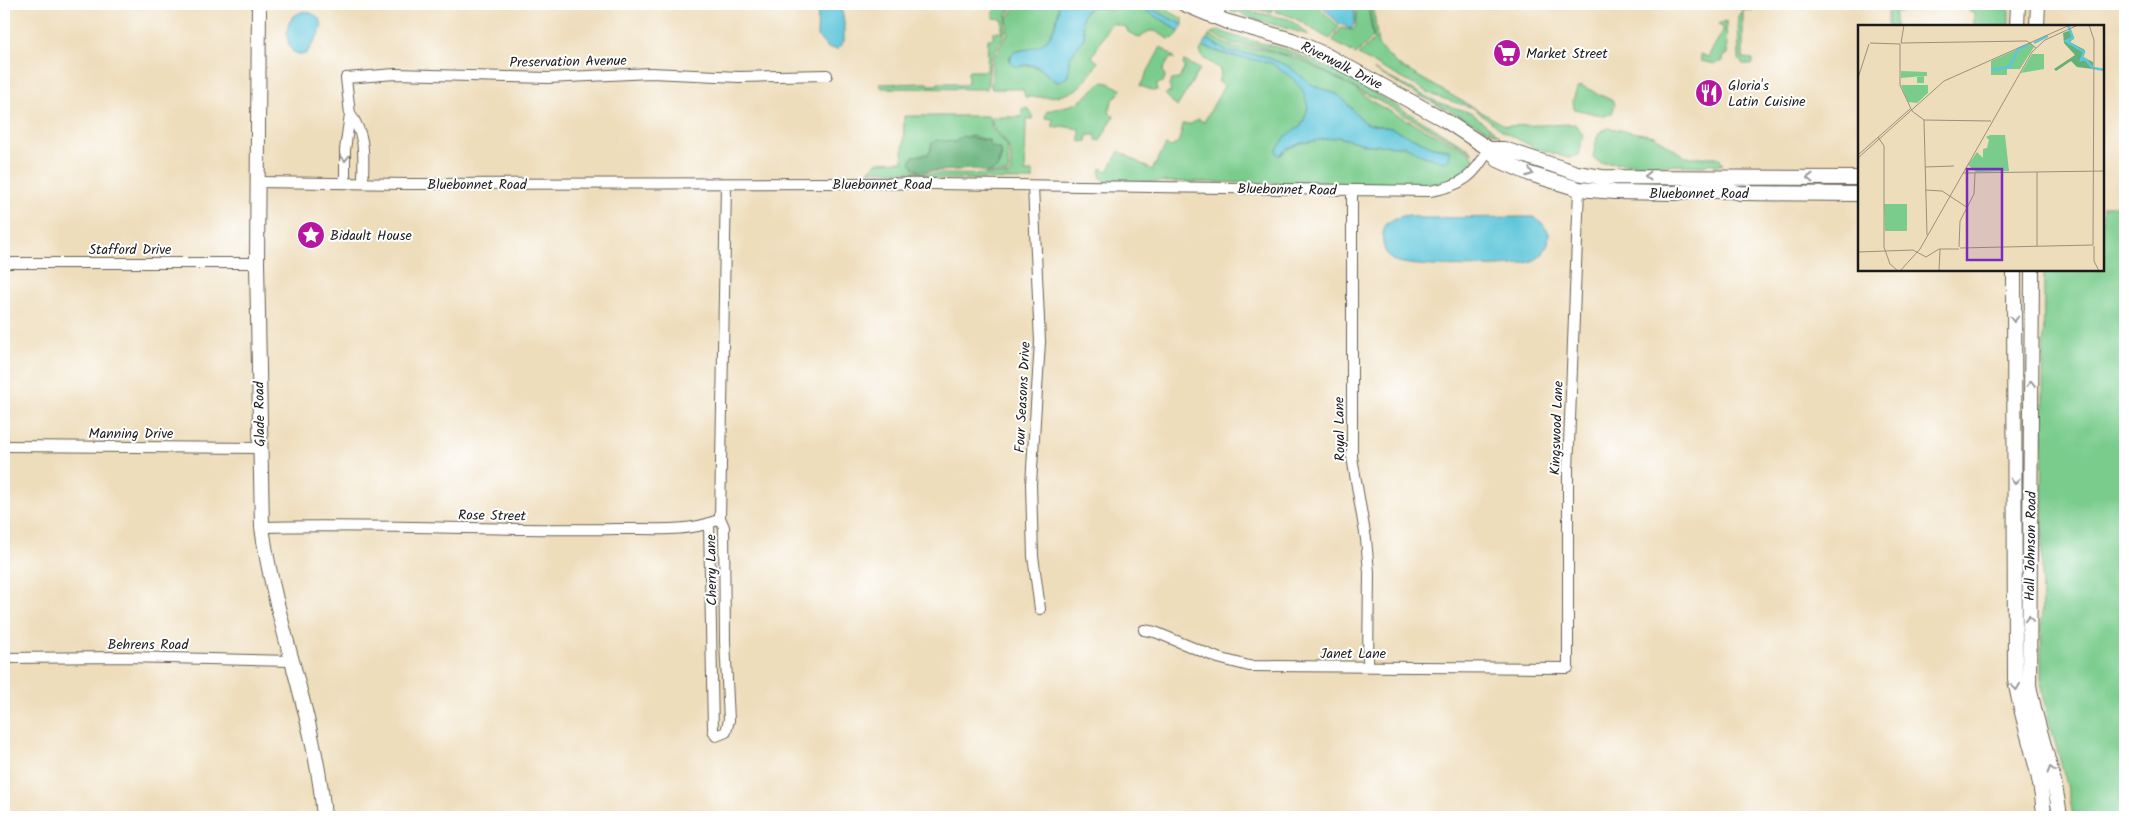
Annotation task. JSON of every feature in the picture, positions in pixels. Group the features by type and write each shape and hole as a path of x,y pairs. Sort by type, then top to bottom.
{"main road":[{"name":"Glade Road","path":"259,4 256,263 262,527 268,568 317,763 324,817"},
{"name":"Riverwalk Drive","path":"1184,4 1201,7 1213,17 1292,40 1324,54 1443,119 1490,149"},
{"path":"1213,17 1220,4"},
{"path":"2018,4 2018,25"},
{"path":"2037,25 2038,4"},
{"name":"Bluebonnet Road","path":"1490,149 1504,149 1587,175 1619,178 1640,176 1858,178"},
{"name":"Bluebonnet Road","path":"1490,149 1498,160 1530,174 1579,189 1656,194 1688,190 1731,191 1740,194 1858,194"},
{"path":"1579,189 1587,175"},
{"path":"1731,177 1731,191"},
{"name":"Hall Johnson Road","path":"2014,271 2015,679 2019,710 2043,792 2044,817"},
{"name":"Hall Johnson Road","path":"2032,271 2029,685 2033,709 2057,790 2060,817"}],"street":[{"name":"Preservation Avenue","path":"345,183 345,150 350,114 346,78 369,76 548,78 650,73 739,77 827,75"},
{"name":"Preservation Avenue","path":"350,114 360,127 362,136 363,183"},
{"name":"Bluebonnet Road","path":"256,182 1033,186 1430,191 1451,187 1474,173 1490,149"},
{"name":"Cherry Lane","path":"709,523 713,730 716,736 726,732 728,720 724,527 720,518 726,184"},
{"name":"Four Seasons Drive","path":"1033,186 1040,342 1031,493 1033,556 1040,609"},
{"name":"Kingswood Lane","path":"1568,668 1568,470 1579,189"},
{"name":"Royal Lane","path":"1352,190 1352,457 1366,539 1368,666"},
{"name":"Stafford Drive","path":"4,263 256,263"},
{"name":"Manning Drive","path":"4,446 259,448"},
{"name":"Rose Street","path":"262,527 319,526 578,530 692,527 720,518"},
{"path":"709,540 724,539"},
{"name":"Janet Lane","path":"1144,630 1155,632 1232,664 1249,666 1568,668"},
{"name":"Behrens Road","path":"4,658 126,657 292,660"}],"green space":[{"path":"998,4 1016,4 1007,15 1004,36 991,57 987,89 882,88 879,84 928,83 929,85 937,85 938,83 955,83 957,85 965,85 968,83 968,71 987,71 988,39 993,39 993,32 1002,32 1002,19 993,18 993,12"},
{"path":"1019,4 1059,4 1055,25 1049,37 1038,46 1016,52 1009,57 1018,67 1028,65 1036,67 1050,78 1066,78 1068,76 1069,58 1084,38 1082,16 1090,7 1108,9 1130,4 1145,9 1179,32 1175,38 1169,39 1155,31 1149,31 1140,38 1128,32 1126,27 1111,23 1092,57 1098,62 1083,83 1076,89 1060,96 1025,97 1023,89 992,89 991,86 993,58 1007,35 1008,17"},
{"path":"1142,4 1155,4 1183,19 1183,25"},
{"path":"1233,4 1278,4 1271,12"},
{"path":"1281,4 1316,4 1339,27 1330,39 1297,19 1275,12"},
{"path":"1367,4 1373,37 1356,54 1332,41 1341,28 1352,30 1356,27 1356,7"},
{"path":"1369,4 1373,4 1378,45 1398,65 1506,126 1575,124 1583,135 1579,155 1568,158 1533,147 1506,133 1473,108 1435,96 1358,55 1374,39"},
{"path":"1752,5 1753,10 1743,10 1743,58 1753,59 1753,64 1743,64 1739,59 1738,16 1745,6"},
{"path":"1894,6 1903,6 1902,12 1895,12 1895,25 1888,25 1888,12"},
{"path":"1972,7 2009,9 2009,25 1974,25 1974,13 1969,12"},
{"path":"1232,8 1289,19 1309,35 1245,16 1239,11 1236,13 1230,10"},
{"path":"1726,21 1727,54 1722,57 1723,61 1715,64 1701,61 1700,54 1708,57 1724,29 1718,24"},
{"path":"1220,30 1241,38 1291,51 1313,61 1379,96 1474,153 1296,56 1261,47 1233,45 1211,33"},
{"path":"1209,35 1233,48 1262,49 1298,59 1351,86 1376,104 1471,153 1475,160 1466,172 1453,180 1422,185 1104,181 1100,176 1101,168 1108,171 1119,151 1152,170 1166,145 1171,147 1179,142 1183,124 1191,124 1198,119 1204,122 1224,86 1218,81 1221,75 1219,68 1203,58 1200,51 1203,46 1228,55 1274,64 1289,75 1302,89 1308,105 1307,114 1280,156 1287,149 1301,143 1338,137 1369,145 1405,146 1424,156 1444,162 1448,149 1433,147 1391,128 1366,124 1339,95 1314,86 1288,66 1263,56 1228,52 1207,39"},
{"path":"1161,47 1175,58 1170,58 1163,70 1165,77 1163,82 1157,84 1157,90 1154,91 1140,86"},
{"path":"1184,61 1200,69 1177,107 1165,94 1171,92 1169,85 1172,80 1179,79 1185,67 1183,65"},
{"path":"1374,70 1439,103 1472,113 1500,136 1416,94"},
{"path":"1102,82 1109,83 1122,90 1112,101 1109,113 1114,116 1100,141 1096,140 1096,135 1088,135 1087,141 1080,142 1080,129 1061,126 1053,128 1053,119 1045,118 1047,111 1078,103"},
{"path":"1582,86 1613,101 1615,105 1612,113 1605,116 1574,109 1573,100 1577,88"},
{"path":"1022,109 1030,110 1033,116 1032,119 1026,119 1025,172 1033,172 1033,180 876,178 869,173 1008,175 1011,169 1008,147 992,124 991,117 1022,117"},
{"path":"904,116 989,116 992,128 1007,145 1009,170 1007,173 986,173 999,165 1002,154 1000,149 991,146 989,140 970,136 955,142 942,141 931,148 928,154 913,156 914,169 920,172 869,170 877,162 903,161"},
{"path":"1609,128 1655,136 1685,157 1718,157 1723,164 1718,166 1710,163 1704,166 1600,163 1593,157 1597,137 1601,131"},
{"path":"962,136 989,141 991,146 1002,151 997,169 986,173 975,169 920,172 910,163 913,156 928,154 931,150 931,144 937,140 955,142"},
{"path":"2104,206 2125,206 2125,817 2073,817 2066,782 2047,713 2041,678 2044,271 2104,271"}],"water":[{"path":"832,4 841,6 844,22 844,41 838,49 828,48 817,36 818,6"},
{"path":"1059,4 1124,4 1110,9 1090,7 1086,10 1082,21 1084,38 1069,58 1068,76 1059,82 1052,79 1038,67 1032,65 1014,66 1009,60 1014,52 1035,47 1048,39 1058,16"},
{"path":"1133,4 1142,4 1183,25 1179,32 1166,22"},
{"path":"1320,4 1352,4 1355,17 1351,29 1338,23"},
{"path":"305,11 319,19 321,29 307,53 302,55 293,52 287,33 293,17"},
{"path":"1207,39 1228,52 1263,56 1288,66 1314,86 1339,95 1366,124 1391,128 1433,147 1449,150 1449,160 1444,162 1424,156 1405,146 1369,145 1338,137 1301,143 1287,149 1278,156 1276,151 1286,136 1301,126 1304,120 1308,107 1303,91 1292,78 1271,63 1228,55 1203,46"},
{"path":"1409,215 1421,218 1533,217 1542,223 1549,233 1548,244 1542,255 1538,258 1515,265 1455,267 1414,265 1399,262 1391,259 1385,251 1383,232 1386,223"}],"place":[{"name":"Market Street","path":"1507,53"},
{"name":"Gloria's Latin Cuisine","path":"1709,93"},
{"name":"Bidault House","path":"311,235"}]}
